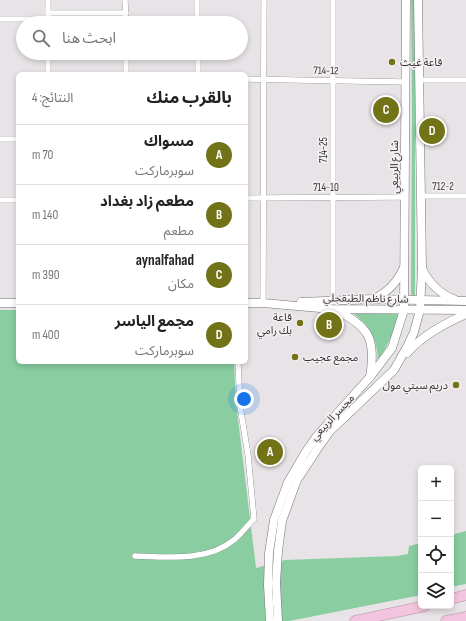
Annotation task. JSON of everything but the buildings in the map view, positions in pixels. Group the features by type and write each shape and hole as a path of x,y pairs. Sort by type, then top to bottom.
{"highway":[{"path":"454,598 466,595"},
{"path":"355,621 418,608"},
{"path":"446,621 466,617"}],"main road":[{"name":"شارع الربيعي","path":"404,310 406,0"},
{"path":"418,0 422,267 420,310"},
{"path":"373,299 380,296 392,286 402,273 405,264"},
{"path":"422,267 426,276 443,294 448,297 464,301"},
{"name":"شارع ناظم الطبقجلي","path":"332,305 373,299 464,301"},
{"path":"0,303 16,303"},
{"name":"شارع ناظم الطبقجلي","path":"248,303 332,305 404,310 466,310"},
{"path":"332,305 364,328 372,347 373,357 370,377"},
{"name":"مجسر الربيعي","path":"270,621 268,585 269,553 288,482 305,453 326,425 370,377 392,348 404,310"},
{"name":"مجسر الربيعي","path":"278,621 276,583 278,520 297,480 330,432 394,370 414,332 420,310"},
{"path":"394,370 418,342 441,325 466,314"}],"street":[{"path":"48,0 48,16"},
{"path":"79,16 126,13 125,0"},
{"path":"197,0 197,16"},
{"path":"264,0 265,303"},
{"name":"714-25","path":"332,305 333,0"},
{"path":"0,19 16,19"},
{"path":"48,60 48,72"},
{"path":"126,60 126,72"},
{"path":"198,60 198,72"},
{"name":"714-12","path":"248,79 406,82"},
{"path":"419,80 466,80"},
{"path":"0,139 16,139"},
{"name":"712-2","path":"421,196 466,196"},
{"name":"714-10","path":"248,198 405,197"},
{"path":"0,200 16,200"},
{"path":"135,556 173,558 200,556 218,549 235,539 254,518 248,455 240,406 238,364"}],"green space":[{"path":"411,0 415,0 414,297 411,294"},
{"path":"0,310 16,310 16,364 234,364 236,403 256,568 285,560 397,556 408,554 409,546 418,544 418,596 289,621 0,621"},
{"path":"398,313 391,338 378,360 372,334 365,324 354,314"},
{"path":"466,531 466,584 454,586 454,537 454,534"}],"place":[{"name":"قاعة غيث","path":"392,62"},
{"name":"aynalfahad","path":"386,110"},
{"name":"مجمع الياسر","path":"432,131"},
{"name":"قاعة بك رامي","path":"300,323"},
{"name":"مطعم زاد بغداد","path":"329,325"},
{"name":"مجمع عجيب","path":"295,357"},
{"name":"دريم سيتي مول","path":"456,385"},
{"name":"مسواك","path":"270,452"}]}
